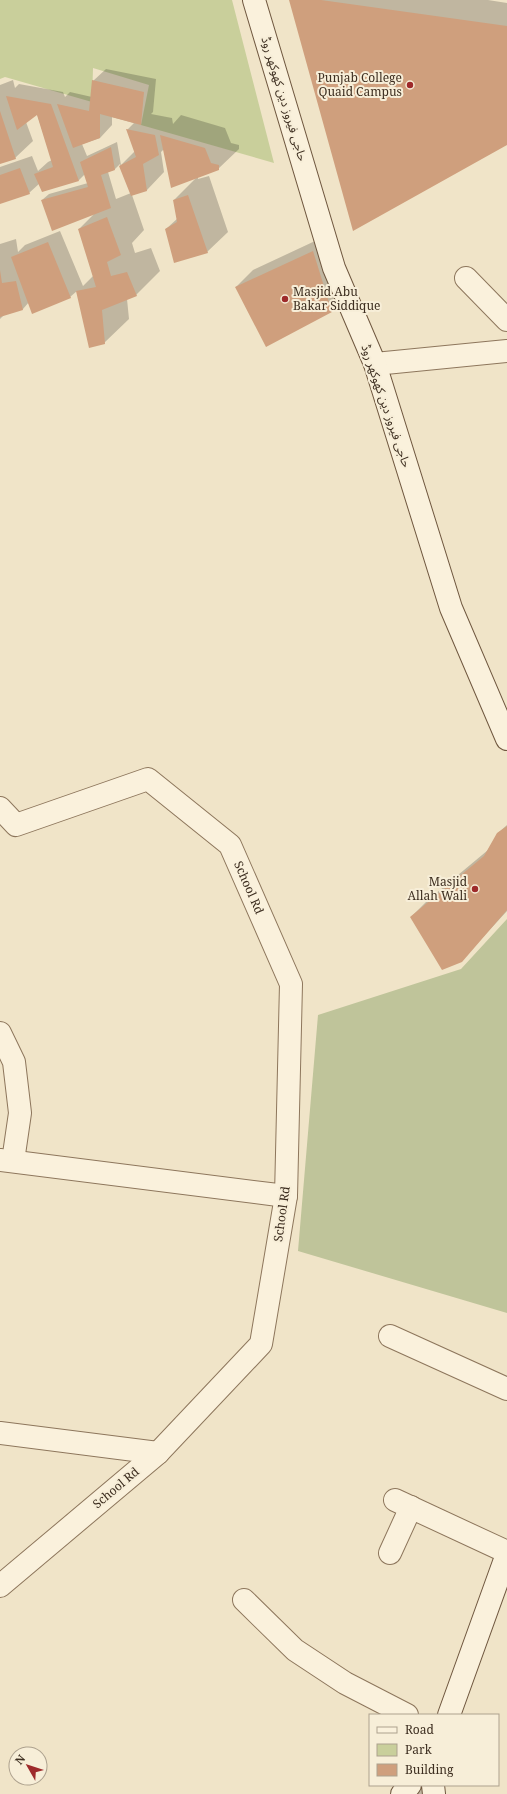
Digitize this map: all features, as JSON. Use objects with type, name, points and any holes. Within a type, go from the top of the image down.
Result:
[{"type":"street","name":"حاجی فیروز دین کھوکھر روڈ","points":[[254,0],[334,268],[375,364],[451,608],[507,739]]},
{"type":"street","points":[[466,278],[507,320]]},
{"type":"street","points":[[375,364],[507,351]]},
{"type":"street","name":"School Rd","points":[[0,808],[16,825],[148,779],[230,845],[290,984],[286,1196],[261,1344],[158,1453],[0,1586]]},
{"type":"street","points":[[0,1033],[14,1062],[20,1113],[6,1161],[286,1196]]},
{"type":"street","points":[[390,1336],[507,1389]]},
{"type":"street","points":[[0,1433],[158,1453]]},
{"type":"street","points":[[390,1553],[403,1504],[507,1553],[450,1714]]},
{"type":"street","points":[[244,1600],[295,1650],[345,1682],[405,1714]]},
{"type":"street","points":[[402,1794],[409,1786]]},
{"type":"green space","points":[[0,0],[232,0],[274,163],[141,125],[149,85],[93,68],[92,102],[5,77],[0,79]]},
{"type":"green space","points":[[507,919],[507,1313],[298,1251],[318,1015],[461,969]]},
{"type":"building","name":"Punjab College Quaid Campus","points":[[289,0],[321,0],[507,26],[507,145],[353,231]]},
{"type":"building","points":[[92,80],[144,92],[141,125],[100,114],[100,138],[73,148],[57,104],[89,111]]},
{"type":"building","points":[[6,96],[51,104],[79,181],[42,192],[34,174],[53,167],[37,115],[17,130]]},
{"type":"building","points":[[0,111],[16,159],[0,164]]},
{"type":"building","points":[[126,129],[155,135],[159,155],[143,164],[147,191],[131,196],[119,166],[136,157]]},
{"type":"building","points":[[160,135],[205,148],[211,163],[219,165],[219,170],[171,188]]},
{"type":"building","points":[[111,147],[115,170],[101,175],[111,208],[52,231],[41,200],[88,187],[80,162]]},
{"type":"building","points":[[20,168],[30,194],[0,204],[0,175]]},
{"type":"building","points":[[188,195],[208,253],[174,263],[165,229],[177,222],[173,200]]},
{"type":"building","points":[[107,217],[121,255],[107,262],[111,276],[127,272],[137,296],[102,310],[105,344],[89,348],[76,291],[96,287],[78,229]]},
{"type":"building","points":[[48,242],[71,298],[32,314],[11,257]]},
{"type":"building","name":"Masjid Abu Bakar Siddique","points":[[313,251],[332,312],[266,347],[235,287]]},
{"type":"building","points":[[0,270],[2,283],[16,281],[23,310],[0,317]]},
{"type":"building","name":"Masjid Allah Wali","points":[[507,826],[507,910],[462,962],[442,970],[410,917],[484,856],[497,833]]},
{"type":"place","name":"Punjab College Quaid Campus","points":[[410,85]]},
{"type":"place","name":"Masjid Abu Bakar Siddique","points":[[285,299]]},
{"type":"place","name":"Masjid Allah Wali","points":[[475,889]]}]
